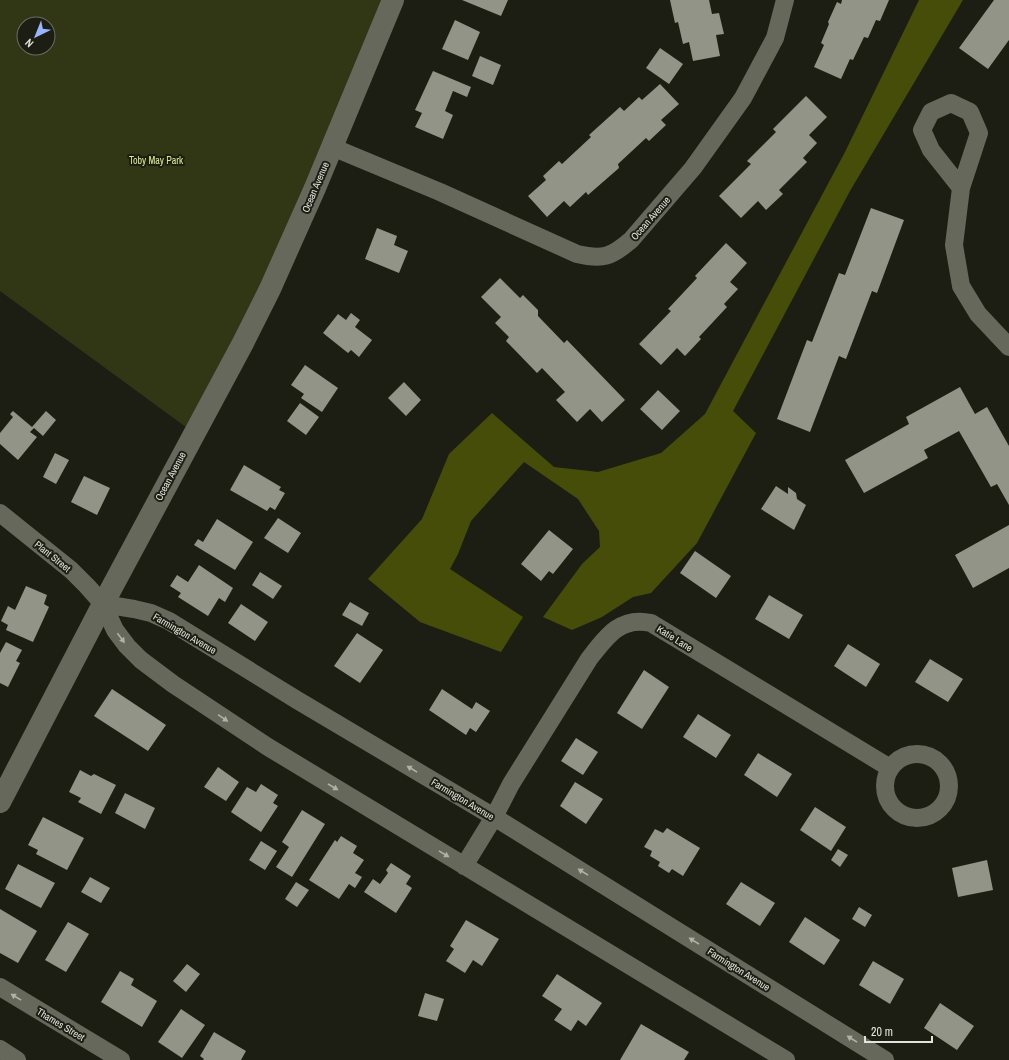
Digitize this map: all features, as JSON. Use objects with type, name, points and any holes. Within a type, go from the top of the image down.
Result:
[{"type":"main road","name":"Ocean Avenue","points":[[0,802],[270,289],[332,147],[393,0]]},
{"type":"street","name":"Ocean Avenue","points":[[332,147],[440,192],[577,254],[595,258],[611,254],[621,249],[631,240],[693,168],[743,98],[775,38],[785,0]]},
{"type":"street","points":[[961,188],[954,245],[961,286],[978,314],[1009,347]]},
{"type":"street","name":"Plant Street","points":[[0,513],[71,570],[103,604]]},
{"type":"street","name":"Farmington Avenue","points":[[103,604],[151,613],[169,622],[494,817],[885,1060]]},
{"type":"street","points":[[103,604],[115,630],[127,646],[141,660],[268,747],[786,1060]]},
{"type":"street","name":"Katie Lane","points":[[464,866],[494,817],[511,784],[589,659],[602,642],[617,629],[631,622],[641,621],[651,623],[890,768]]},
{"type":"street","name":"Thames Street","points":[[0,987],[122,1060]]},
{"type":"street","points":[[0,1050],[17,1060]]},
{"type":"green space","name":"Toby May Park","points":[[0,0],[393,0],[194,433],[0,291]]},
{"type":"green space","points":[[919,0],[963,0],[850,191],[733,411],[756,433],[697,543],[651,593],[633,597],[602,617],[572,630],[543,617],[582,564],[600,547],[599,531],[578,499],[524,462],[471,521],[458,554],[450,569],[523,617],[501,652],[420,622],[368,579],[422,519],[449,454],[492,413],[554,467],[598,472],[661,453],[705,414],[845,152]]},
{"type":"building","points":[[462,0],[508,0],[501,16]]},
{"type":"building","points":[[670,0],[709,0],[712,14],[719,13],[724,34],[716,35],[720,56],[693,61],[689,42],[683,44],[678,22],[675,23]]},
{"type":"building","points":[[842,0],[889,0],[880,21],[876,20],[868,38],[864,37],[853,60],[850,59],[841,79],[814,67],[824,45],[821,43],[829,24],[828,22],[837,2],[841,4]]},
{"type":"building","points":[[994,0],[1009,0],[1009,40],[988,69],[959,48]]},
{"type":"building","points":[[455,20],[480,32],[468,60],[442,49]]},
{"type":"building","points":[[660,48],[683,64],[669,84],[646,68]]},
{"type":"building","points":[[480,56],[501,65],[493,85],[472,76]]},
{"type":"building","points":[[433,71],[471,87],[467,97],[453,91],[445,111],[453,115],[443,139],[415,127],[422,113],[415,110]]},
{"type":"building","points":[[660,84],[679,104],[661,120],[666,125],[649,141],[646,138],[618,164],[619,168],[588,195],[586,192],[570,207],[564,201],[547,217],[528,196],[546,180],[543,176],[559,161],[562,164],[591,137],[589,135],[620,107],[624,111],[639,97],[642,100]]},
{"type":"building","points":[[806,96],[827,117],[809,135],[817,143],[803,158],[807,162],[779,190],[783,194],[766,210],[758,201],[741,218],[719,196],[751,164],[747,161],[776,132],[773,129]]},
{"type":"building","points":[[871,208],[904,220],[877,293],[872,291],[846,359],[839,356],[810,432],[777,419],[807,340],[812,342],[839,273],[845,275]]},
{"type":"building","points":[[377,228],[397,236],[394,245],[408,251],[399,273],[365,259]]},
{"type":"building","points":[[726,243],[747,263],[730,282],[738,289],[724,304],[727,307],[699,337],[701,339],[685,356],[677,348],[661,365],[639,344],[671,311],[668,309],[697,278],[695,276]]},
{"type":"building","points":[[500,278],[520,298],[523,295],[538,310],[538,316],[564,343],[567,340],[625,400],[602,422],[590,409],[577,422],[556,400],[565,392],[542,368],[537,373],[506,341],[509,337],[495,323],[501,317],[481,297]]},
{"type":"building","points":[[351,313],[360,320],[355,327],[372,340],[359,357],[351,350],[348,353],[323,333],[338,314],[346,320]]},
{"type":"building","points":[[305,365],[338,388],[322,412],[301,398],[304,394],[291,385]]},
{"type":"building","points":[[404,382],[421,400],[406,416],[388,398]]},
{"type":"building","points":[[960,387],[975,414],[987,407],[1009,446],[1009,505],[997,484],[991,487],[959,431],[924,450],[928,458],[864,493],[845,460],[909,424],[906,417]]},
{"type":"building","points":[[658,390],[680,411],[662,430],[640,409]]},
{"type":"building","points":[[300,403],[319,417],[306,435],[287,421]]},
{"type":"building","points":[[13,411],[32,427],[46,411],[56,420],[43,436],[34,428],[30,432],[37,437],[18,460],[0,444],[0,433],[13,417],[10,414]]},
{"type":"building","points":[[55,453],[69,460],[56,484],[43,477]]},
{"type":"building","points":[[244,465],[281,487],[279,490],[285,493],[275,510],[270,507],[267,511],[230,490]]},
{"type":"building","points":[[84,476],[110,488],[97,515],[71,502]]},
{"type":"building","points":[[776,486],[788,494],[788,487],[796,493],[797,499],[806,505],[794,530],[761,509]]},
{"type":"building","points":[[278,518],[301,533],[288,553],[264,538]]},
{"type":"building","points":[[217,519],[253,542],[235,570],[194,545],[198,539],[203,542]]},
{"type":"building","points":[[1009,525],[1009,568],[973,588],[955,555]]},
{"type":"building","points":[[549,530],[573,549],[553,574],[549,571],[541,581],[521,564]]},
{"type":"building","points":[[695,551],[731,576],[716,598],[680,573]]},
{"type":"building","points":[[199,565],[233,588],[225,602],[219,598],[208,616],[178,597],[181,593],[170,586],[177,575],[188,582]]},
{"type":"building","points":[[260,572],[282,586],[273,599],[252,585]]},
{"type":"building","points":[[26,586],[47,595],[44,604],[49,607],[33,642],[6,630],[8,625],[1,621],[8,606],[15,610]]},
{"type":"building","points":[[769,595],[803,615],[789,639],[755,619]]},
{"type":"building","points":[[350,602],[369,613],[362,626],[342,615]]},
{"type":"building","points":[[241,604],[268,622],[255,641],[228,623]]},
{"type":"building","points":[[357,633],[383,650],[360,683],[334,666]]},
{"type":"building","points":[[6,642],[22,650],[16,661],[20,663],[8,687],[0,683],[0,653]]},
{"type":"building","points":[[848,644],[880,664],[866,687],[834,666]]},
{"type":"building","points":[[930,659],[963,679],[948,702],[915,682]]},
{"type":"building","points":[[644,670],[669,687],[642,729],[617,713]]},
{"type":"building","points":[[112,689],[166,725],[148,751],[94,716]]},
{"type":"building","points":[[442,689],[472,709],[476,702],[490,711],[476,732],[470,728],[466,735],[429,710]]},
{"type":"building","points":[[698,714],[731,735],[716,758],[683,737]]},
{"type":"building","points":[[576,738],[598,752],[583,775],[561,761]]},
{"type":"building","points":[[758,753],[792,774],[777,797],[744,775]]},
{"type":"building","points":[[218,767],[239,782],[226,801],[204,787]]},
{"type":"building","points":[[80,770],[91,776],[94,774],[116,785],[101,814],[78,802],[81,798],[69,792]]},
{"type":"building","points":[[575,782],[603,799],[586,824],[560,806]]},
{"type":"building","points":[[261,784],[278,795],[273,803],[278,806],[261,832],[231,812],[247,787],[256,792]]},
{"type":"building","points":[[125,793],[155,808],[145,829],[115,813]]},
{"type":"building","points":[[815,807],[846,827],[831,851],[800,830]]},
{"type":"building","points":[[302,810],[325,824],[292,877],[276,867],[289,847],[282,842]]},
{"type":"building","points":[[43,817],[84,838],[67,870],[36,854],[38,850],[28,845]]},
{"type":"building","points":[[667,828],[700,848],[683,876],[672,869],[669,873],[658,866],[660,862],[650,856],[652,851],[644,847],[655,829],[663,833]]},
{"type":"building","points":[[341,836],[357,846],[353,853],[364,860],[355,873],[362,877],[355,888],[349,884],[339,899],[309,880],[335,840],[337,842]]},
{"type":"building","points":[[261,841],[277,851],[265,870],[249,860]]},
{"type":"building","points":[[838,849],[848,855],[840,867],[831,860]]},
{"type":"building","points":[[987,860],[993,890],[958,897],[952,868]]},
{"type":"building","points":[[391,863],[411,876],[406,884],[412,888],[396,913],[364,892],[373,879],[380,884],[388,873],[386,870]]},
{"type":"building","points":[[18,864],[55,883],[41,908],[5,889]]},
{"type":"building","points":[[90,877],[110,888],[101,903],[81,892]]},
{"type":"building","points":[[296,882],[309,890],[297,907],[285,899]]},
{"type":"building","points":[[741,882],[775,903],[760,926],[726,904]]},
{"type":"building","points":[[859,907],[872,915],[865,927],[852,919]]},
{"type":"building","points":[[0,909],[37,931],[18,963],[0,953]]},
{"type":"building","points":[[805,917],[840,940],[824,965],[789,942]]},
{"type":"building","points":[[466,920],[499,939],[482,966],[473,960],[465,973],[446,961],[454,949],[450,946]]},
{"type":"building","points":[[68,922],[89,934],[66,972],[45,960]]},
{"type":"building","points":[[873,961],[904,979],[890,1004],[859,985]]},
{"type":"building","points":[[187,964],[200,974],[186,992],[173,981]]},
{"type":"building","points":[[120,971],[134,979],[131,985],[157,1001],[142,1027],[101,1002]]},
{"type":"building","points":[[557,974],[602,1003],[586,1026],[578,1020],[571,1031],[554,1020],[562,1009],[542,996]]},
{"type":"building","points":[[425,993],[444,999],[437,1021],[418,1016]]},
{"type":"building","points":[[940,1003],[974,1026],[957,1050],[924,1028]]},
{"type":"building","points":[[181,1009],[205,1025],[182,1058],[158,1042]]},
{"type":"building","points":[[641,1024],[689,1052],[684,1060],[620,1060]]},
{"type":"building","points":[[214,1032],[246,1051],[241,1060],[203,1060],[204,1059],[200,1056]]}]
